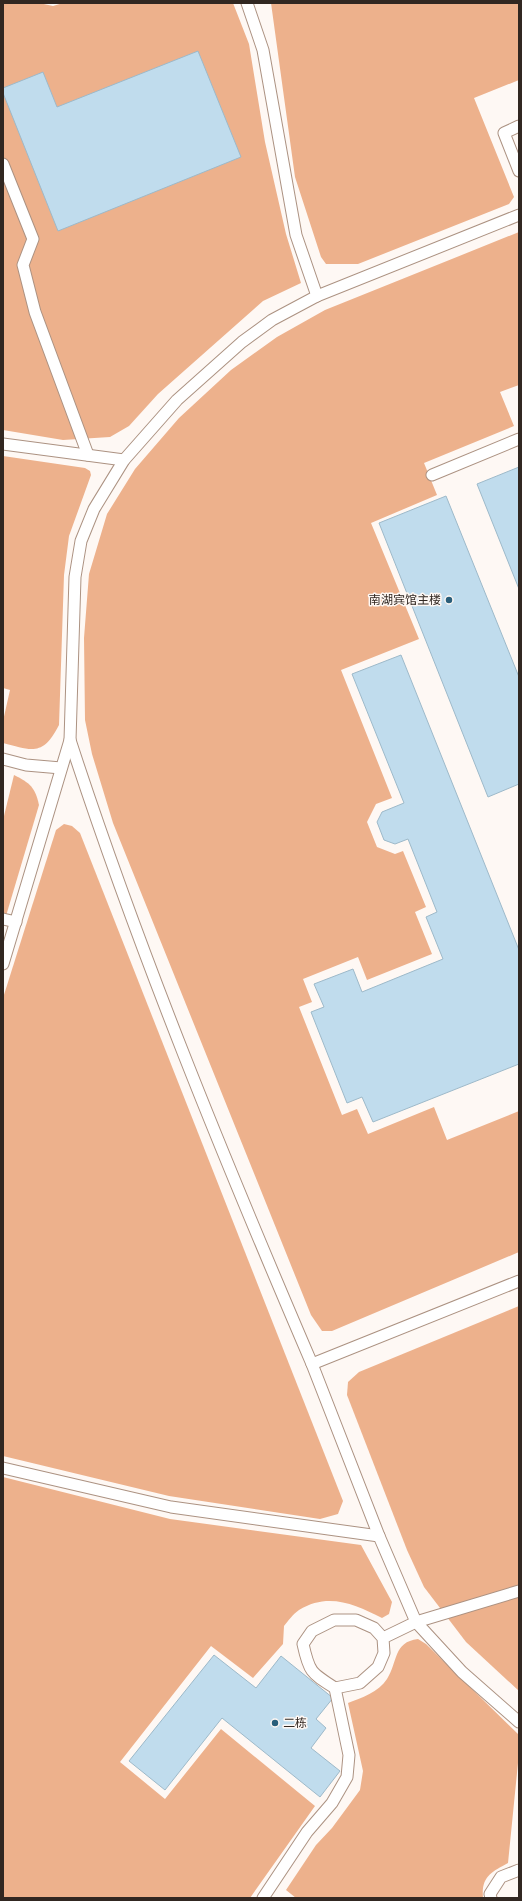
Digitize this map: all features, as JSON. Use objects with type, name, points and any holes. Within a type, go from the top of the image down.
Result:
[{"type":"lane","points":[[247,3],[263,50],[277,137],[296,235],[317,296]]},
{"type":"lane","points":[[519,126],[504,133],[519,172]]},
{"type":"lane","points":[[3,164],[33,239],[23,265],[35,312],[88,455]]},
{"type":"lane","points":[[3,964],[70,740],[75,577],[81,541],[94,509],[124,460],[177,400],[242,342],[272,320],[317,296],[519,215]]},
{"type":"lane","points":[[432,475],[519,439]]},
{"type":"lane","points":[[3,444],[124,460]]},
{"type":"lane","points":[[70,740],[94,815],[165,1004],[244,1207],[312,1364],[379,1536],[416,1622],[462,1672],[519,1722]]},
{"type":"lane","points":[[3,759],[26,765],[61,768]]},
{"type":"lane","points":[[3,919],[16,922]]},
{"type":"lane","points":[[312,1364],[519,1281]]},
{"type":"lane","points":[[3,1468],[171,1507],[379,1536]]},
{"type":"lane","points":[[383,1638],[416,1622],[519,1591]]},
{"type":"lane","points":[[334,1620],[356,1620],[374,1628],[383,1638],[384,1653],[378,1667],[360,1683],[335,1688],[313,1674],[306,1661],[303,1644],[312,1631],[334,1620]]},
{"type":"lane","points":[[263,1898],[307,1832],[332,1803],[348,1777],[349,1755],[335,1688]]},
{"type":"lane","points":[[490,1898],[490,1894],[500,1877],[519,1870]]},
{"type":"shaded area","points":[[3,3],[39,3],[53,6],[63,3],[233,3],[249,44],[265,142],[286,234],[301,283],[263,301],[158,394],[129,426],[110,437],[63,440],[3,430]]},
{"type":"shaded area","points":[[271,3],[519,3],[519,80],[474,98],[514,197],[509,204],[358,264],[326,264],[321,257],[295,177]]},
{"type":"shaded area","points":[[519,232],[519,385],[500,392],[514,426],[424,463],[437,495],[371,523],[419,639],[341,670],[392,798],[376,804],[367,822],[377,847],[395,854],[403,851],[426,907],[415,912],[432,954],[367,980],[358,957],[303,979],[312,1002],[299,1007],[342,1115],[357,1109],[368,1134],[434,1107],[447,1140],[519,1111],[519,1252],[332,1331],[322,1331],[311,1315],[113,823],[92,754],[85,720],[84,638],[89,574],[107,514],[135,469],[179,418],[231,370],[277,337],[325,310]]},
{"type":"shaded area","points":[[3,456],[85,468],[90,471],[91,475],[69,536],[64,575],[59,725],[48,742],[36,749],[22,748],[3,743],[3,721],[10,690],[3,688]]},
{"type":"shaded area","points":[[14,775],[31,786],[36,794],[39,805],[3,926],[3,820]]},
{"type":"shaded area","points":[[64,824],[72,826],[80,833],[343,1501],[338,1514],[320,1519],[169,1496],[3,1456],[3,998],[56,830]]},
{"type":"shaded area","points":[[519,1306],[519,1691],[466,1642],[424,1587],[407,1550],[347,1395],[348,1382],[359,1372]]},
{"type":"shaded area","points":[[3,1477],[170,1519],[361,1545],[392,1602],[389,1614],[382,1618],[362,1608],[341,1602],[331,1601],[320,1602],[299,1610],[284,1626],[283,1644],[253,1678],[211,1646],[120,1762],[165,1799],[221,1729],[315,1806],[250,1898],[3,1898]]},
{"type":"shaded area","points":[[418,1639],[426,1644],[519,1735],[519,1753],[508,1863],[493,1872],[486,1880],[483,1898],[296,1898],[286,1890],[316,1845],[332,1828],[360,1790],[363,1771],[348,1703],[369,1694],[384,1684],[400,1648],[410,1641]]},
{"type":"building","points":[[198,51],[241,157],[58,231],[3,93],[3,88],[43,72],[57,107]]},
{"type":"building","points":[[519,467],[519,589],[477,484]]},
{"type":"building","name":"南湖宾馆主楼","points":[[446,496],[519,677],[519,784],[488,797],[379,523]]},
{"type":"building","points":[[401,655],[519,950],[519,1064],[373,1122],[362,1097],[347,1103],[311,1012],[324,1007],[314,984],[353,969],[362,992],[443,959],[426,917],[437,912],[408,839],[395,844],[384,840],[377,822],[382,812],[404,803],[352,674]]},
{"type":"building","name":"二栋","points":[[214,1655],[256,1688],[281,1656],[333,1698],[316,1719],[326,1728],[311,1748],[340,1771],[320,1797],[222,1718],[165,1790],[129,1761]]},
{"type":"place","name":"南湖宾馆主楼","points":[[449,600]]},
{"type":"place","name":"二栋","points":[[275,1723]]}]
